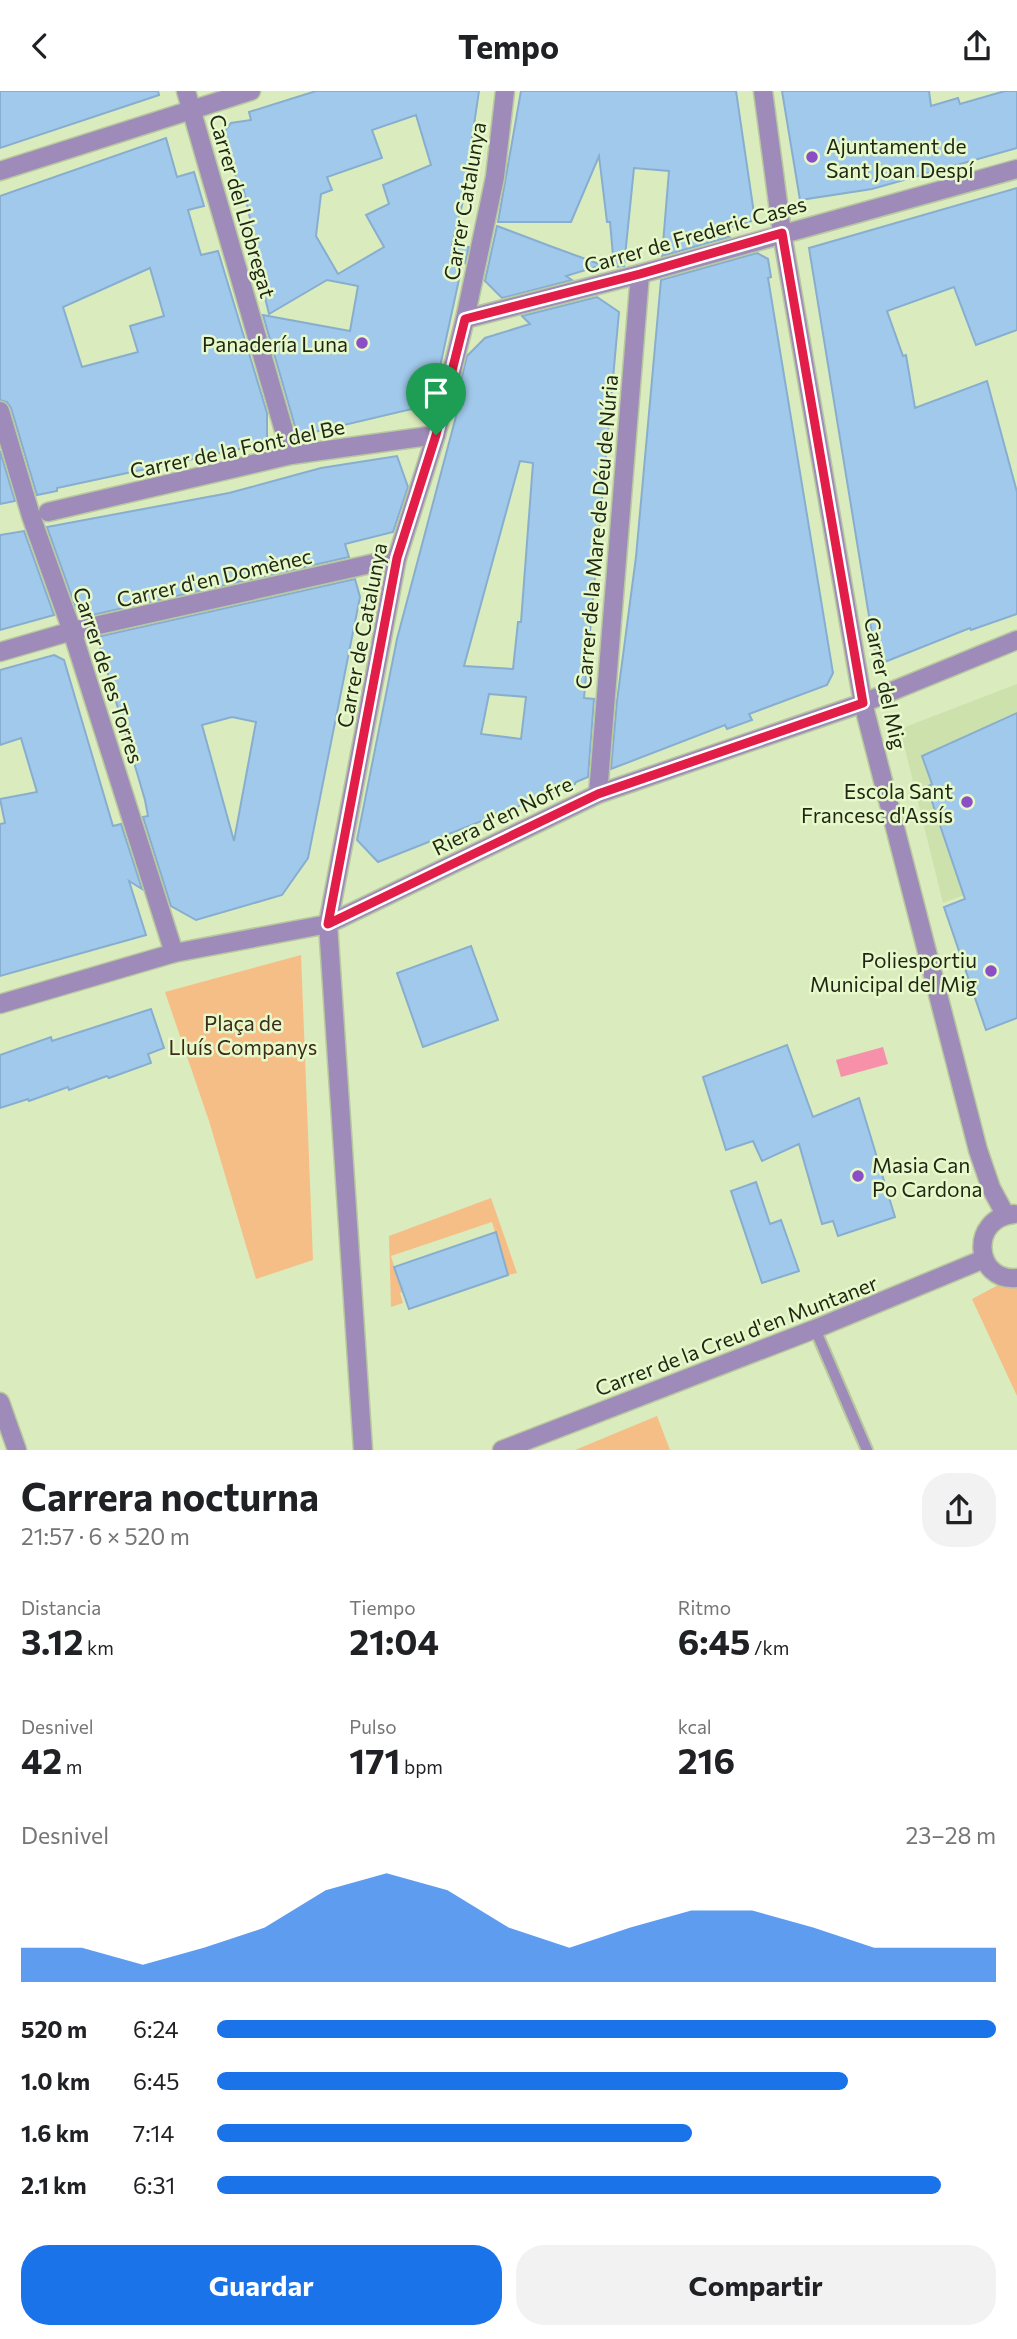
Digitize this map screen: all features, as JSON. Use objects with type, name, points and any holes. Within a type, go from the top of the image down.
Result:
[{"type":"street","name":"Carrer del Llobregat","points":[[186,91],[291,456]]},
{"type":"street","points":[[0,171],[251,91]]},
{"type":"street","name":"Carrer Catalunya","points":[[465,319],[495,177],[505,91]]},
{"type":"street","name":"Carrer del Mig","points":[[763,91],[782,233],[863,703],[978,1150],[991,1188],[1011,1214]]},
{"type":"street","name":"Carrer de Frederic Cases","points":[[465,319],[640,274],[1017,169]]},
{"type":"street","name":"Carrer de la Mare de Déu de Núria","points":[[598,794],[640,274]]},
{"type":"street","name":"Carrer de Catalunya","points":[[328,924],[397,558],[436,435],[465,319]]},
{"type":"street","name":"Carrer de les Torres","points":[[0,411],[31,516],[72,631],[174,953]]},
{"type":"street","name":"Carrer de la Font del Be","points":[[48,512],[291,456],[436,435]]},
{"type":"street","name":"Carrer d'en Domènec","points":[[0,652],[72,631],[397,558]]},
{"type":"street","name":"Riera d'en Nofre","points":[[0,1004],[174,953],[328,924],[598,794],[863,703],[1017,640]]},
{"type":"street","points":[[328,924],[363,1450]]},
{"type":"street","points":[[1011,1214],[992,1222],[984,1235],[984,1259],[998,1275],[1017,1278]]},
{"type":"street","name":"Carrer de la Creu d'en Muntaner","points":[[502,1450],[815,1329],[984,1259]]},
{"type":"street","points":[[0,1402],[17,1450]]},
{"type":"lane","points":[[815,1329],[867,1450]]},
{"type":"shaded area","name":"Escola Sant Francesc d'Assís","points":[[1017,684],[1017,875],[943,903],[900,729]]},
{"type":"shaded area","points":[[883,1047],[888,1064],[841,1077],[836,1060]]},
{"type":"green space","name":"Plaça de Lluís Companys","points":[[301,955],[313,1260],[256,1279],[209,1121],[165,992]]},
{"type":"green space","points":[[491,1198],[517,1273],[508,1275],[492,1222],[391,1256],[403,1303],[391,1307],[389,1236]]},
{"type":"green space","points":[[1017,1275],[1017,1396],[972,1299]]},
{"type":"green space","points":[[657,1416],[670,1450],[575,1450]]},
{"type":"building","points":[[0,91],[158,91],[159,95],[0,148]]},
{"type":"building","points":[[316,91],[479,91],[462,205],[452,245],[469,247],[465,263],[463,261],[436,385],[419,382],[412,409],[302,435],[296,430],[263,315],[350,331],[358,286],[327,280],[269,314],[248,228],[252,227],[243,187],[237,182],[224,132],[231,123],[251,120],[249,112]],"holes":[[[416,115],[431,165],[383,185],[389,204],[366,215],[384,247],[338,274],[316,236],[321,194],[332,190],[327,177],[382,158],[372,130]]]},
{"type":"building","points":[[521,91],[736,91],[755,220],[718,231],[729,237],[662,256],[669,171],[634,168],[624,266],[614,267],[599,156],[571,222],[498,222]]},
{"type":"building","points":[[782,91],[929,91],[931,106],[958,98],[960,104],[1005,91],[1017,91],[1017,148],[872,189],[800,200]]},
{"type":"building","points":[[166,138],[177,177],[194,172],[204,206],[188,210],[201,255],[218,251],[267,413],[267,443],[57,488],[57,491],[37,495],[11,408],[7,402],[0,400],[0,196]],"holes":[[[150,268],[164,316],[130,326],[138,352],[82,367],[63,307]]]},
{"type":"building","points":[[1017,188],[1017,330],[976,345],[954,287],[887,311],[903,356],[906,355],[915,408],[987,381],[1017,492],[1017,614],[971,630],[970,628],[877,665],[809,248]]},
{"type":"building","points":[[497,226],[602,265],[566,276],[572,280],[502,298],[485,281]]},
{"type":"building","points":[[757,253],[768,259],[771,277],[768,278],[833,673],[827,685],[749,714],[752,720],[727,729],[725,725],[611,769],[636,557],[661,280]]},
{"type":"building","points":[[597,297],[619,312],[584,698],[594,699],[588,777],[378,862],[357,840],[397,639],[463,390],[459,389],[467,356],[485,338],[530,324],[522,316]],"holes":[[[520,461],[533,463],[521,622],[518,622],[513,669],[464,666]],[[489,694],[526,697],[521,739],[481,734]]]},
{"type":"building","points":[[0,451],[15,501],[0,504]]},
{"type":"building","points":[[397,456],[408,487],[393,532],[345,544],[349,557],[88,616],[86,612],[80,614],[76,608],[47,527],[229,493],[321,468]]},
{"type":"building","points":[[24,531],[54,615],[0,630],[0,535]]},
{"type":"building","points":[[355,579],[360,597],[308,858],[282,895],[196,920],[171,906],[143,817],[148,816],[145,800],[97,637]],"holes":[[[232,717],[256,722],[234,841],[202,725]]]},
{"type":"building","points":[[54,655],[64,660],[113,826],[121,824],[142,889],[129,881],[146,935],[0,976],[0,824],[5,823],[0,799],[37,792],[21,738],[0,745],[0,670]]},
{"type":"building","name":"Escola Sant Francesc d'Assís","points":[[1017,713],[1017,1018],[986,1030],[944,907],[965,899],[927,787],[932,784],[922,756]]},
{"type":"building","points":[[471,946],[498,1020],[423,1047],[397,973]]},
{"type":"building","points":[[151,1009],[164,1048],[148,1054],[151,1063],[69,1090],[68,1087],[0,1108],[0,1055],[51,1037],[52,1041]]},
{"type":"building","points":[[787,1045],[813,1117],[859,1098],[895,1217],[838,1236],[833,1221],[822,1224],[799,1144],[762,1161],[753,1141],[726,1150],[703,1077]]},
{"type":"building","points":[[756,1182],[770,1224],[781,1220],[799,1271],[762,1283],[731,1191]]},
{"type":"building","points":[[496,1232],[508,1275],[409,1309],[394,1267]]},
{"type":"place","name":"Ajuntament de Sant Joan Despí","points":[[812,157]]},
{"type":"place","name":"Panadería Luna","points":[[362,343]]},
{"type":"place","name":"Escola Sant Francesc d'Assís","points":[[967,802]]},
{"type":"place","name":"Poliesportiu Municipal del Mig","points":[[991,971]]},
{"type":"place","name":"Masia Can Po Cardona","points":[[858,1176]]},
{"type":"route","points":[[782,233],[863,703],[598,794],[328,924],[397,558],[436,435],[465,319],[640,274],[782,233]]}]
